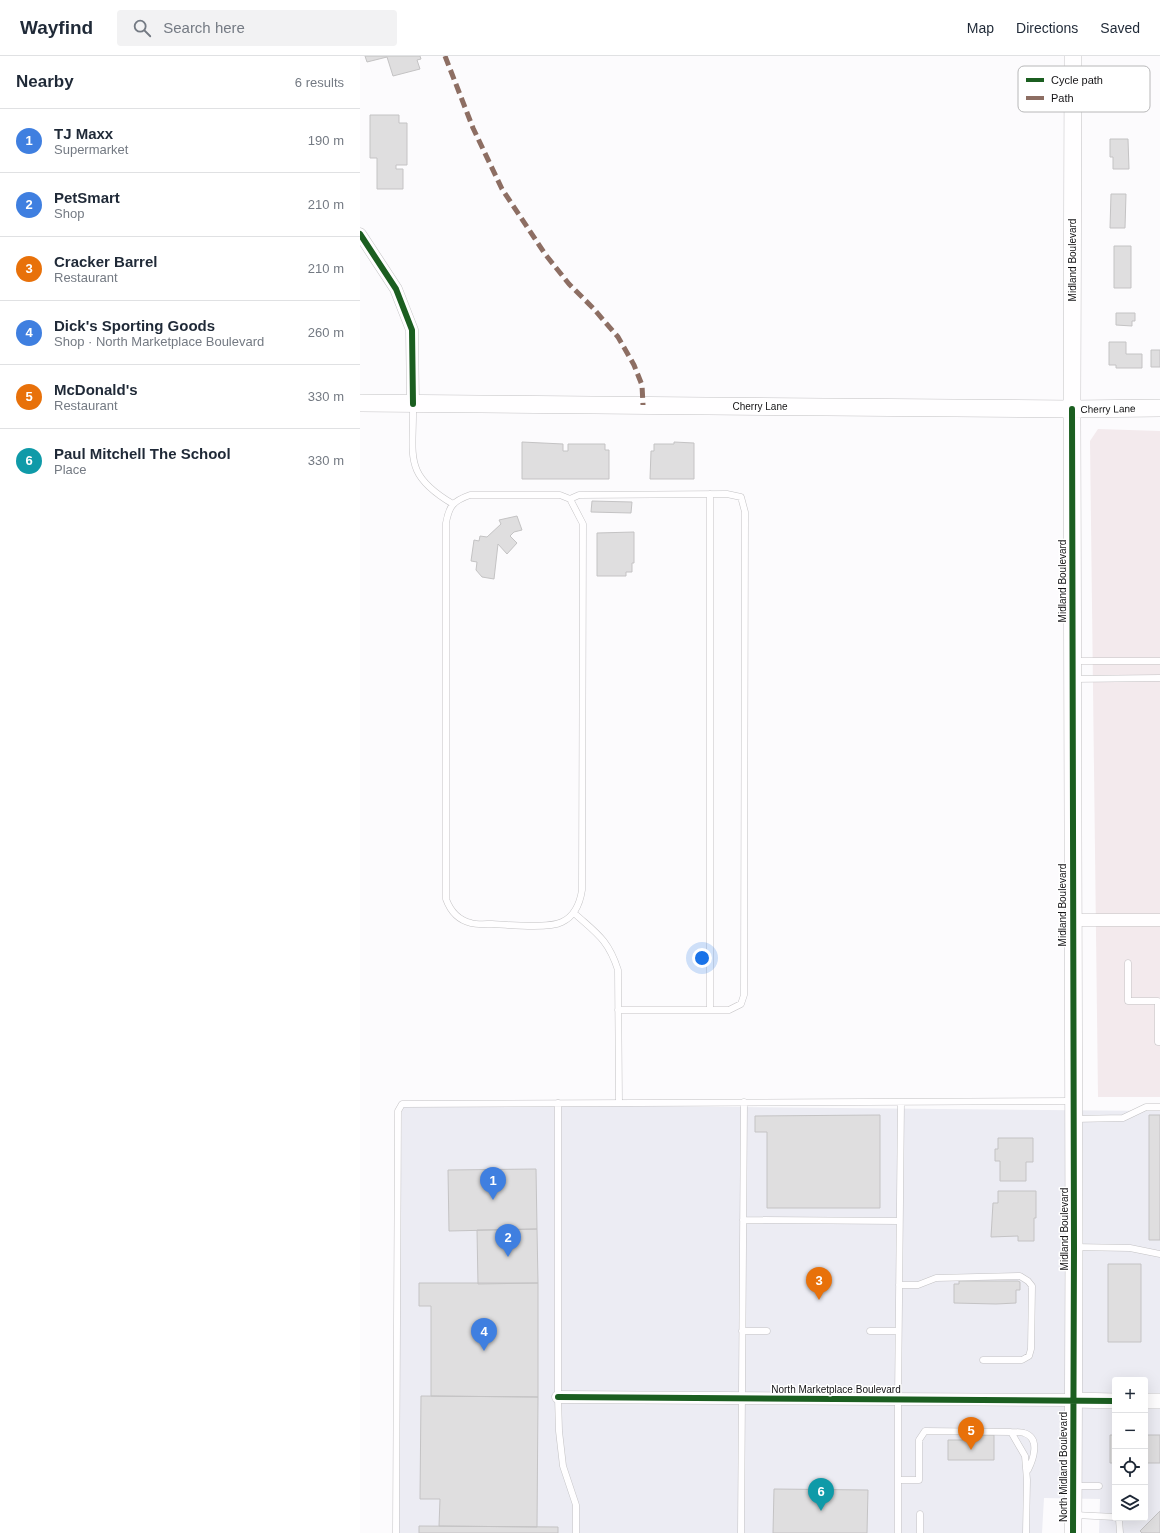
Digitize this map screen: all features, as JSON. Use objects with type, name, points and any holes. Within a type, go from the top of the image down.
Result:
[{"type":"main road","name":"Midland Boulevard","points":[[1073,56],[1073,66]]},
{"type":"main road","name":"Midland Boulevard","points":[[1073,112],[1072,920],[1074,1400]]},
{"type":"main road","name":"Cherry Lane","points":[[360,403],[1072,409],[1160,408]]},
{"type":"main road","name":"North Midland Boulevard","points":[[1073,1533],[1074,1400]]},
{"type":"street","points":[[360,234],[396,289],[412,330],[413,404]]},
{"type":"street","points":[[1072,920],[1160,920]]},
{"type":"street","name":"North Marketplace Boulevard","points":[[558,1397],[1112,1401]]},
{"type":"street","points":[[1148,1401],[1160,1401]]},
{"type":"lane","points":[[413,404],[413,448],[416,469],[424,482],[430,488],[453,504]]},
{"type":"lane","points":[[710,494],[710,1010]]},
{"type":"lane","points":[[570,499],[579,495],[727,494],[741,497],[745,512],[744,995],[741,1004],[729,1010],[618,1010]]},
{"type":"lane","points":[[470,495],[560,495],[570,499],[582,524],[582,890],[580,900],[574,913],[562,922],[555,924],[537,926],[471,924],[459,918],[450,909],[446,899],[446,523],[448,513],[453,504],[461,498],[470,495]]},
{"type":"lane","points":[[1072,661],[1160,660]]},
{"type":"lane","points":[[1072,680],[1160,678]]},
{"type":"lane","points":[[574,913],[602,937],[612,954],[618,970],[619,1103]]},
{"type":"lane","points":[[1128,963],[1128,1001],[1158,1001],[1158,1042],[1160,1042]]},
{"type":"lane","points":[[396,1533],[398,1111],[402,1104],[1073,1101]]},
{"type":"lane","points":[[742,1533],[741,1399],[744,1102]]},
{"type":"lane","points":[[898,1533],[898,1331],[901,1102]]},
{"type":"lane","points":[[558,1103],[559,1431],[563,1466],[576,1505],[576,1533]]},
{"type":"lane","points":[[1073,1119],[1123,1118],[1146,1107],[1160,1107]]},
{"type":"lane","points":[[743,1220],[900,1220]]},
{"type":"lane","points":[[1074,1247],[1130,1248],[1160,1254]]},
{"type":"lane","points":[[899,1285],[918,1285],[936,1278],[955,1276],[1020,1276],[1030,1283],[1032,1286],[1031,1349],[1029,1356],[1022,1360],[983,1360]]},
{"type":"lane","points":[[742,1331],[767,1331]]},
{"type":"lane","points":[[870,1331],[898,1331]]},
{"type":"lane","points":[[898,1480],[919,1480],[919,1440],[925,1431],[1024,1433],[1030,1436],[1035,1447],[1033,1460],[1027,1472]]},
{"type":"lane","points":[[1011,1432],[1025,1456],[1027,1472],[1026,1533]]},
{"type":"lane","points":[[1074,1486],[1099,1486]]},
{"type":"lane","points":[[920,1514],[920,1533]]},
{"type":"lane","points":[[1073,1515],[1112,1518]]},
{"type":"lane","points":[[1120,1521],[1120,1533]]},
{"type":"shaded area","points":[[1098,429],[1160,431],[1160,1097],[1098,1097],[1090,441]]},
{"type":"shaded area","points":[[402,1104],[1160,1111],[1160,1533],[1099,1533],[1100,1499],[1044,1498],[1042,1533],[396,1533]]},
{"type":"building","points":[[365,56],[420,56],[421,59],[417,60],[420,69],[393,76],[387,57],[367,62]]},
{"type":"building","points":[[370,115],[399,115],[399,123],[407,123],[407,165],[396,165],[396,169],[403,169],[403,189],[377,189],[377,158],[370,158]]},
{"type":"building","points":[[1110,139],[1128,139],[1129,169],[1113,169],[1113,157],[1110,157]]},
{"type":"building","points":[[1111,194],[1126,194],[1125,228],[1110,228]]},
{"type":"building","points":[[1114,246],[1131,246],[1131,288],[1114,288]]},
{"type":"building","points":[[1116,313],[1135,313],[1135,321],[1132,321],[1132,326],[1116,325]]},
{"type":"building","points":[[1109,342],[1126,342],[1126,354],[1142,354],[1142,368],[1116,368],[1116,365],[1109,365]]},
{"type":"building","points":[[1151,350],[1160,350],[1160,367],[1151,367]]},
{"type":"building","points":[[522,442],[563,444],[563,451],[568,451],[568,444],[605,444],[605,450],[609,450],[609,479],[522,479]]},
{"type":"building","points":[[674,442],[694,443],[694,479],[650,479],[651,451],[654,451],[654,444],[674,444]]},
{"type":"building","points":[[592,501],[632,502],[631,513],[591,512]]},
{"type":"building","points":[[517,516],[522,530],[514,532],[510,536],[517,543],[507,554],[498,544],[494,579],[482,577],[476,570],[477,562],[471,561],[474,540],[479,541],[480,536],[487,537],[501,524],[499,520]]},
{"type":"building","points":[[634,532],[634,563],[632,563],[632,572],[626,572],[626,576],[597,576],[597,533]]},
{"type":"building","points":[[880,1115],[880,1208],[767,1208],[767,1132],[755,1132],[755,1116]]},
{"type":"building","points":[[1149,1115],[1160,1115],[1160,1240],[1149,1240]]},
{"type":"building","points":[[998,1138],[1033,1138],[1033,1162],[1026,1162],[1026,1181],[1000,1181],[1000,1161],[995,1161],[995,1149],[998,1149]]},
{"type":"building","points":[[536,1169],[537,1229],[449,1231],[448,1170]]},
{"type":"building","points":[[998,1191],[1036,1191],[1034,1241],[1018,1241],[1018,1236],[991,1237],[993,1203],[998,1203]]},
{"type":"building","points":[[537,1229],[538,1283],[478,1284],[477,1230]]},
{"type":"building","points":[[1108,1264],[1141,1264],[1141,1342],[1108,1342]]},
{"type":"building","points":[[959,1281],[1018,1281],[1020,1282],[1020,1290],[1016,1290],[1016,1303],[954,1303],[954,1284],[959,1284]]},
{"type":"building","points":[[419,1283],[538,1283],[538,1397],[431,1396],[431,1306],[419,1306]]},
{"type":"building","points":[[421,1396],[538,1397],[537,1527],[439,1526],[440,1499],[420,1499]]},
{"type":"building","points":[[963,1435],[994,1435],[994,1460],[948,1460],[948,1440],[963,1440]]},
{"type":"building","points":[[1110,1435],[1112,1435],[1112,1463],[1110,1463]]},
{"type":"building","points":[[1148,1435],[1160,1435],[1160,1463],[1148,1463]]},
{"type":"building","points":[[774,1489],[868,1490],[867,1533],[773,1533]]},
{"type":"building","points":[[1160,1511],[1160,1533],[1142,1533],[1140,1531]]},
{"type":"building","points":[[419,1526],[558,1527],[558,1533],[419,1533]]},
{"type":"marked path","points":[[445,56],[473,128],[502,189],[545,254],[569,284],[593,308],[618,337],[634,365],[642,385],[643,405]]},
{"type":"cycle path","points":[[360,234],[396,289],[412,330],[413,404]]},
{"type":"cycle path","points":[[1072,409],[1074,1247],[1073,1533]]},
{"type":"cycle path","points":[[558,1397],[1112,1401]]},
{"type":"place","name":"TJ Maxx","points":[[493,1200]]},
{"type":"place","name":"PetSmart","points":[[508,1257]]},
{"type":"place","name":"Cracker Barrel","points":[[819,1300]]},
{"type":"place","name":"Dick's Sporting Goods","points":[[484,1351]]},
{"type":"place","name":"McDonald's","points":[[971,1450]]},
{"type":"place","name":"Paul Mitchell The School","points":[[821,1511]]}]
